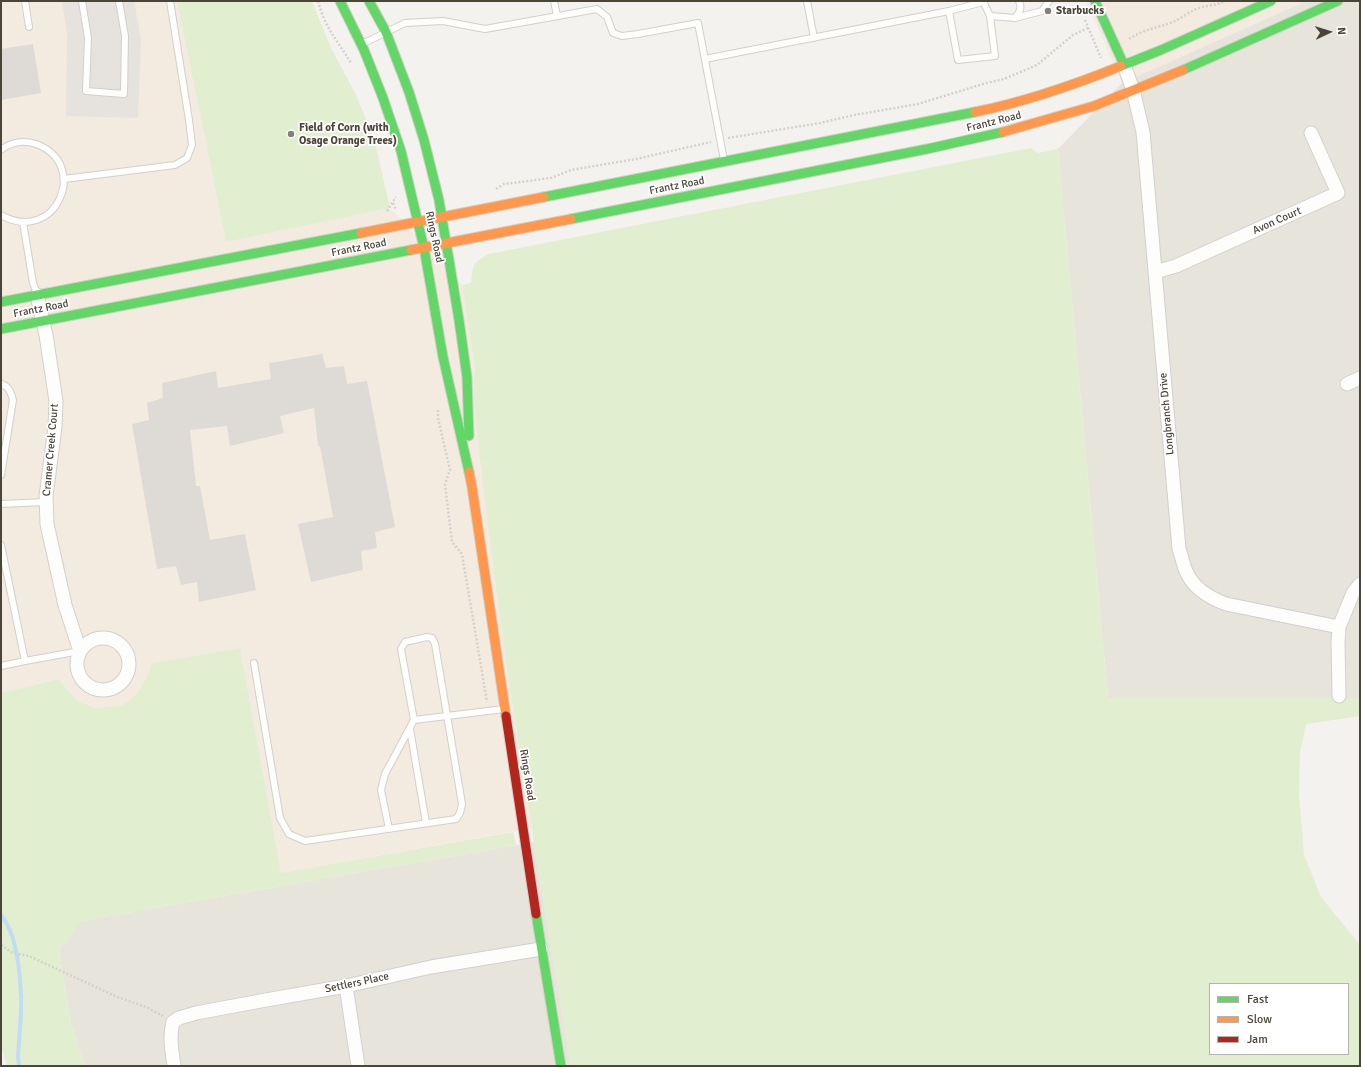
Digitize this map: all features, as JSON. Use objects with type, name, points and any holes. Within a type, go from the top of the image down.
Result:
[{"type":"main road","name":"Rings Road","points":[[340,1],[361,45],[383,98],[399,143],[415,205],[424,248],[443,357],[472,487],[541,948],[561,1066]]},
{"type":"main road","name":"Rings Road","points":[[369,1],[386,32],[409,92],[424,140],[439,200],[459,320],[466,377],[472,487]]},
{"type":"main road","points":[[1095,1],[1124,65],[1112,80]]},
{"type":"main road","name":"Frantz Road","points":[[1,302],[724,162],[994,108],[1086,81],[1271,1]]},
{"type":"main road","name":"Frantz Road","points":[[1,329],[920,151],[1011,130],[1094,106],[1338,1]]},
{"type":"main road","points":[[1191,46],[1226,21]]},
{"type":"main road","points":[[1133,90],[1155,72]]},
{"type":"main road","points":[[1011,130],[1055,107]]},
{"type":"street","name":"Longbranch Drive","points":[[1124,65],[1133,90],[1143,132],[1179,549],[1186,573],[1193,583],[1203,592],[1226,604],[1339,627]]},
{"type":"street","name":"Avon Court","points":[[1155,272],[1176,266],[1338,194],[1311,133]]},
{"type":"street","name":"Cramer Creek Court","points":[[37,295],[43,321],[56,401],[55,427],[46,502],[48,524],[65,605],[80,651],[77,661],[77,670],[81,679],[87,685],[95,689],[109,690],[121,684],[126,677],[130,661],[124,649],[115,640],[108,638],[91,640],[80,651]]},
{"type":"street","points":[[1347,384],[1360,378]]},
{"type":"street","points":[[1339,696],[1339,627],[1353,593],[1360,584]]},
{"type":"street","name":"Settlers Place","points":[[173,1022],[179,1018],[196,1013],[346,986],[431,967],[541,948]]},
{"type":"street","points":[[346,986],[358,1066]]},
{"type":"street","points":[[173,1022],[171,1042],[174,1066]]},
{"type":"lane","points":[[25,1],[29,27]]},
{"type":"lane","points":[[82,1],[88,38],[86,91],[124,94],[125,36],[119,1]]},
{"type":"lane","points":[[64,179],[175,165],[187,158],[192,145],[170,1]]},
{"type":"lane","points":[[554,1],[557,16]]},
{"type":"lane","points":[[807,1],[814,38]]},
{"type":"lane","points":[[1015,18],[1021,7],[1019,1]]},
{"type":"lane","points":[[990,16],[1015,18],[1042,11],[1049,1]]},
{"type":"lane","points":[[705,59],[949,11],[983,2],[990,16],[995,56],[958,60],[949,11]]},
{"type":"lane","points":[[361,45],[405,23],[443,21],[485,29],[597,9],[607,17],[613,33],[622,36],[698,23],[724,162]]},
{"type":"lane","points":[[1,150],[5,146],[18,142],[31,142],[43,147],[54,155],[61,166],[64,179],[63,192],[57,205],[48,214],[36,221],[23,222],[10,220],[1,215]]},
{"type":"lane","points":[[23,222],[33,283],[37,295]]},
{"type":"lane","points":[[1,384],[5,385],[11,392],[13,400],[1,475]]},
{"type":"lane","points":[[1,504],[46,502]]},
{"type":"lane","points":[[1,545],[24,661]]},
{"type":"lane","points":[[254,663],[280,818],[289,834],[306,841],[389,829],[426,823],[456,819],[460,813],[462,804],[435,644],[432,638],[427,637],[405,642],[400,649],[414,720],[385,774],[381,790],[389,829]]},
{"type":"lane","points":[[1,666],[80,651]]},
{"type":"lane","points":[[414,720],[505,709]]},
{"type":"lane","points":[[410,729],[426,823]]},
{"type":"path","points":[[318,1],[323,19],[355,69]]},
{"type":"path","points":[[1083,14],[1097,52],[1151,28],[1173,22],[1198,8],[1216,5],[1226,1]]},
{"type":"path","points":[[491,192],[504,184],[551,178],[571,170],[636,159],[734,136],[820,123],[854,115],[918,104],[982,84],[1004,79],[1037,65],[1072,35],[1088,28]]},
{"type":"path","points":[[393,203],[396,198],[396,192]]},
{"type":"path","points":[[393,203],[400,205],[415,205]]},
{"type":"path","points":[[393,203],[401,224]]},
{"type":"path","points":[[438,402],[438,418],[450,470],[445,484],[452,542],[462,554],[488,711]]},
{"type":"path","points":[[1,946],[13,954],[28,956],[115,996],[146,1007],[173,1022]]},
{"type":"shaded area","points":[[1,1],[177,1],[226,242],[390,208],[462,285],[475,367],[473,391],[495,581],[532,828],[281,873],[240,648],[152,663],[147,677],[136,695],[121,706],[94,708],[76,700],[59,679],[1,693]]},
{"type":"shaded area","points":[[62,1],[134,1],[141,40],[138,118],[66,116],[67,33]]},
{"type":"shaded area","points":[[1086,1],[1306,1],[1122,83]]},
{"type":"shaded area","points":[[1306,1],[1360,1],[1360,698],[1108,698],[1058,149],[1122,83]]},
{"type":"shaded area","points":[[534,842],[571,1066],[85,1066],[71,1023],[59,950],[81,921]]},
{"type":"green space","points":[[177,1],[312,1],[331,48],[355,93],[374,138],[390,208],[226,242]]},
{"type":"green space","points":[[1031,148],[1038,153],[1058,149],[1108,698],[1360,698],[1360,716],[1306,724],[1300,753],[1299,794],[1304,855],[1321,897],[1360,945],[1360,1066],[571,1066],[516,729],[492,560],[482,476],[473,391],[475,367],[462,285],[471,283],[474,265],[489,254]]},
{"type":"green space","points":[[240,648],[281,873],[513,832],[516,845],[82,921],[59,950],[71,1023],[85,1066],[7,1066],[1,1046],[1,693],[59,679],[76,700],[94,708],[121,706],[136,695],[147,677],[152,663]]},
{"type":"building","points":[[33,44],[41,93],[1,100],[1,49]]},
{"type":"building","points":[[322,354],[326,368],[344,366],[347,384],[367,381],[395,527],[375,532],[377,548],[361,551],[363,570],[311,582],[298,524],[333,517],[320,446],[318,446],[314,408],[280,416],[284,433],[230,446],[227,426],[190,430],[196,486],[200,486],[210,540],[245,534],[256,590],[199,602],[197,582],[181,585],[176,566],[157,569],[132,424],[149,420],[147,403],[163,398],[162,383],[216,371],[218,388],[271,379],[269,363]]},
{"type":"waterway","points":[[1,915],[6,922],[14,942],[20,975],[21,1018],[18,1057],[19,1066]]},
{"type":"traffic: fast","points":[[340,1],[364,50],[383,98],[401,151],[424,248],[443,357],[469,472]]},
{"type":"traffic: fast","points":[[369,1],[386,32],[409,92],[424,140],[439,200],[467,377],[469,436]]},
{"type":"traffic: fast","points":[[1095,1],[1124,65]]},
{"type":"traffic: fast","points":[[1121,66],[1161,50],[1271,1]]},
{"type":"traffic: fast","points":[[1183,70],[1338,1]]},
{"type":"traffic: fast","points":[[544,197],[975,112]]},
{"type":"traffic: fast","points":[[571,219],[927,149],[1003,132]]},
{"type":"traffic: fast","points":[[1,302],[361,233]]},
{"type":"traffic: fast","points":[[1,329],[411,250]]},
{"type":"traffic: fast","points":[[536,914],[561,1066]]},
{"type":"traffic: slow","points":[[975,112],[1049,92],[1121,66]]},
{"type":"traffic: slow","points":[[1003,132],[1094,106],[1183,70]]},
{"type":"traffic: slow","points":[[361,233],[544,197]]},
{"type":"traffic: slow","points":[[411,250],[571,219]]},
{"type":"traffic: slow","points":[[469,472],[506,716]]},
{"type":"traffic: jam","points":[[506,716],[536,914]]},
{"type":"place","name":"Starbucks","points":[[1048,11]]},
{"type":"place","name":"Field of Corn (with Osage Orange Trees)","points":[[291,134]]}]
